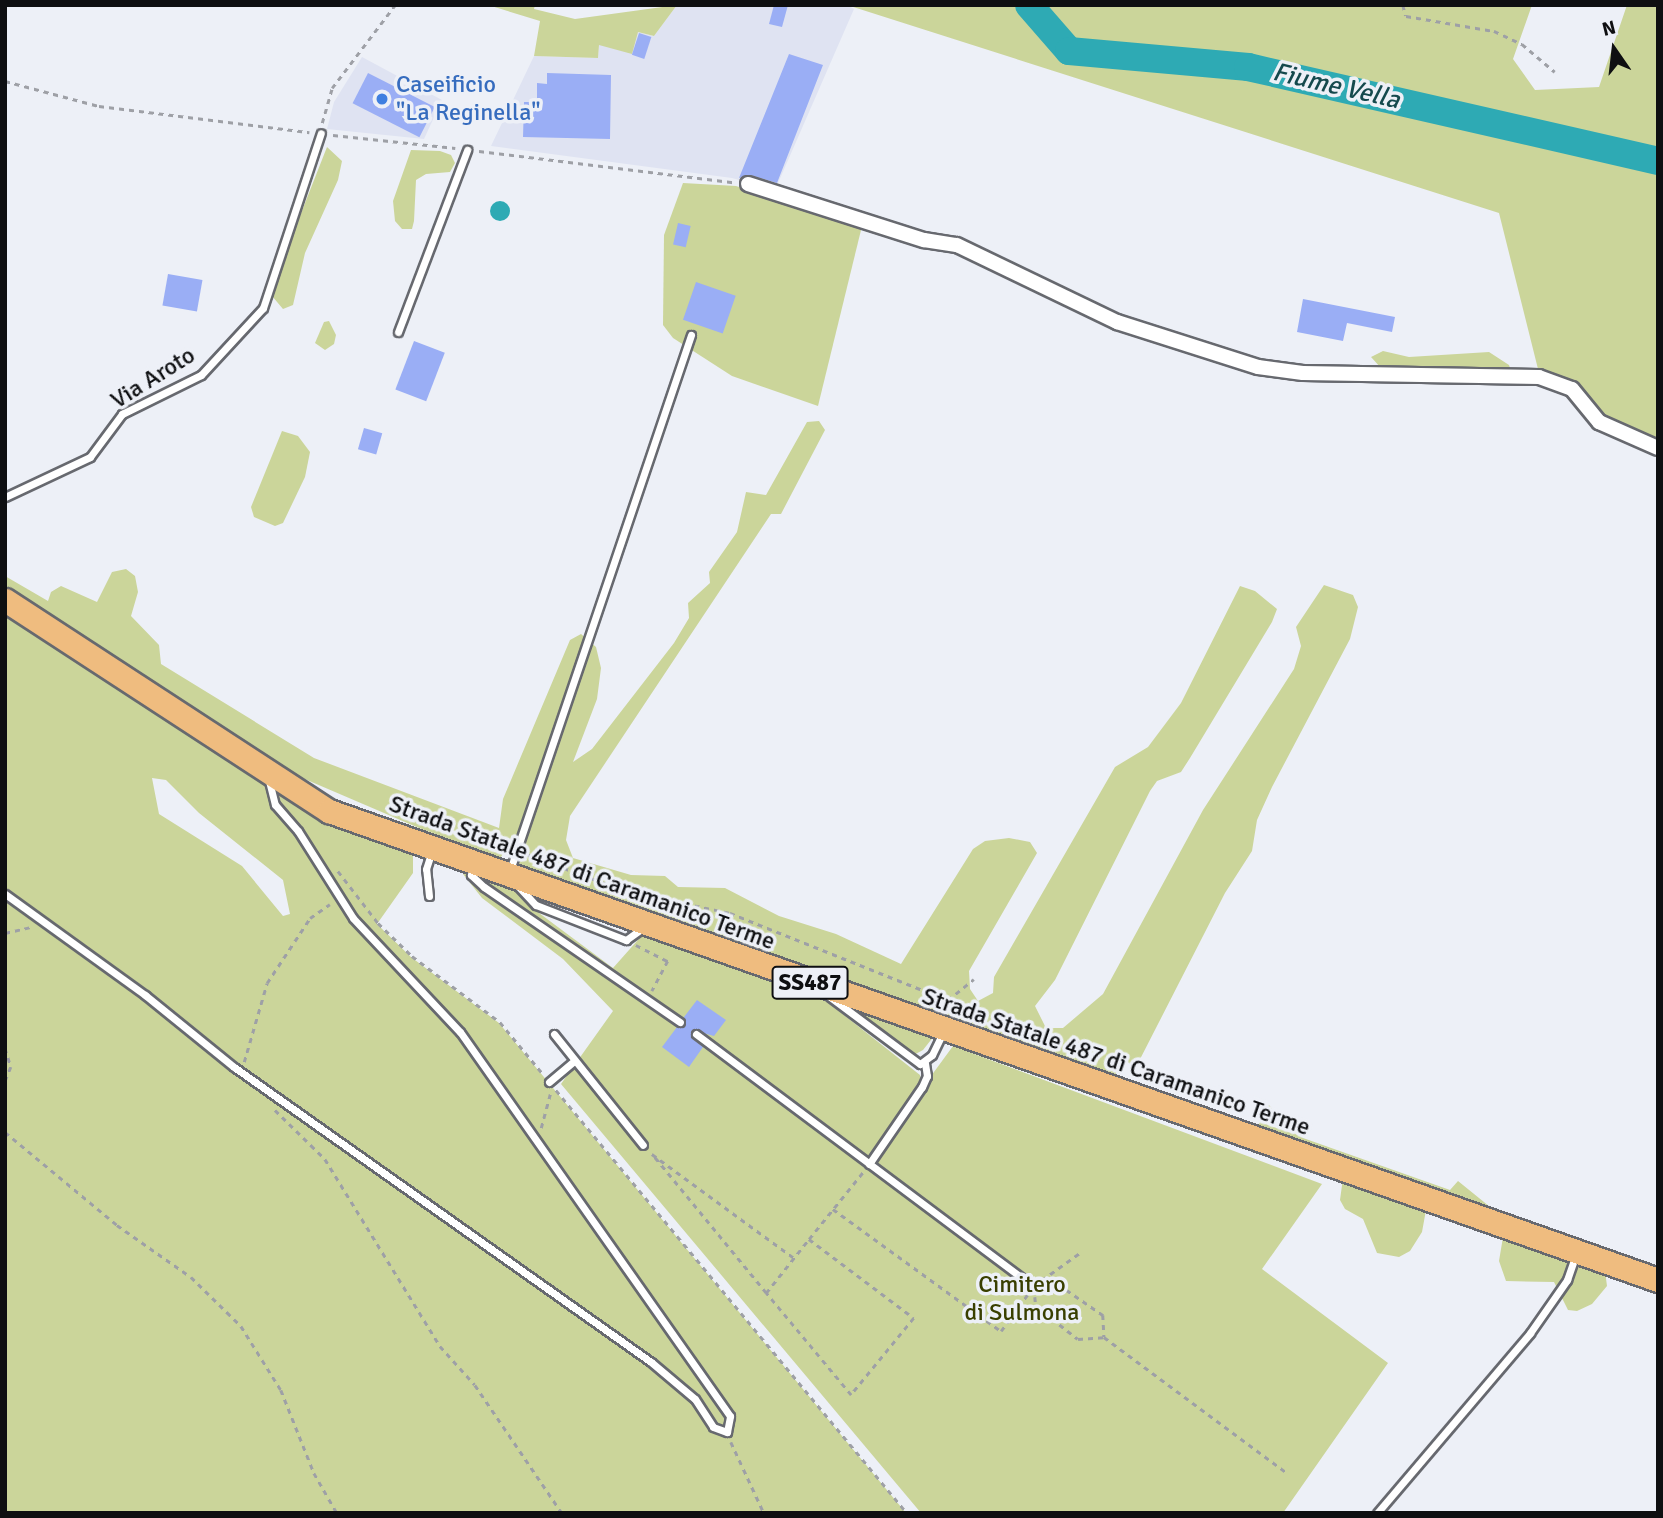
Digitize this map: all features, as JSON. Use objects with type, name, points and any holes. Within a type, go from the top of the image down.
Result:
[{"type":"main road","name":"Strada Statale 487 di Caramanico Terme","points":[[5,600],[329,811],[1658,1280]]},
{"type":"street","points":[[748,184],[924,240],[957,245],[1117,322],[1258,368],[1303,373],[1539,377],[1572,389],[1599,422],[1658,448]]},
{"type":"lane","name":"Via Aroto","points":[[5,497],[90,457],[122,414],[201,375],[263,308],[321,133]]},
{"type":"lane","points":[[398,332],[467,150]]},
{"type":"lane","points":[[649,923],[626,940],[536,905],[511,875],[516,850],[691,335]]},
{"type":"lane","points":[[5,894],[145,995],[287,1105],[651,1362],[695,1399],[713,1427],[727,1432],[730,1416],[460,1032],[368,937],[336,895],[298,831],[275,805],[265,771]]},
{"type":"lane","points":[[429,896],[426,869],[433,848]]},
{"type":"lane","points":[[474,862],[471,875],[484,887],[680,1023]]},
{"type":"lane","points":[[817,985],[911,1062],[925,1063]]},
{"type":"lane","points":[[869,1164],[922,1087],[927,1076],[925,1063],[945,1029]]},
{"type":"lane","points":[[554,1034],[643,1145]]},
{"type":"lane","points":[[696,1034],[1033,1286]]},
{"type":"lane","points":[[550,1082],[574,1061]]},
{"type":"lane","points":[[1377,1513],[1530,1333],[1567,1280],[1576,1253]]},
{"type":"path","points":[[321,133],[332,88],[395,5]]},
{"type":"path","points":[[1403,5],[1406,16],[1494,31],[1513,39],[1555,72]]},
{"type":"path","points":[[5,81],[99,106],[748,184]]},
{"type":"path","points":[[516,850],[626,891],[730,913],[947,1000],[974,979]]},
{"type":"path","points":[[242,1072],[267,983],[310,918],[326,908],[336,895]]},
{"type":"path","points":[[5,933],[43,923]]},
{"type":"path","points":[[378,923],[412,956],[500,1023],[908,1513]]},
{"type":"path","points":[[626,940],[668,961],[647,999]]},
{"type":"path","points":[[5,1048],[11,1067],[5,1083]]},
{"type":"path","points":[[540,1146],[548,1098],[556,1090]]},
{"type":"path","points":[[287,1105],[278,1107],[276,1114],[325,1159],[440,1346],[475,1385],[562,1513]]},
{"type":"path","points":[[5,1132],[117,1225],[191,1277],[241,1325],[281,1390],[314,1473],[337,1513]]},
{"type":"path","points":[[794,1258],[652,1154],[851,1395],[914,1318],[809,1239]]},
{"type":"path","points":[[766,1293],[869,1164]]},
{"type":"path","points":[[834,1209],[1001,1331],[1033,1286],[1081,1252]]},
{"type":"path","points":[[1033,1286],[1058,1284],[1103,1315],[1104,1337]]},
{"type":"path","points":[[1033,1286],[1036,1306],[1078,1339],[1104,1337],[1287,1472]]},
{"type":"path","points":[[727,1432],[764,1513]]},
{"type":"shaded area","points":[[677,5],[847,5],[854,9],[775,190],[732,178],[491,146],[534,56],[598,58],[599,45],[638,32],[654,36]]},
{"type":"shaded area","points":[[362,57],[442,100],[424,139],[327,129],[334,102]]},
{"type":"green space","points":[[488,5],[535,5],[534,9],[575,19],[677,5],[654,36],[638,32],[632,54],[599,45],[598,58],[534,56],[540,21]]},
{"type":"green space","points":[[847,5],[1532,5],[1513,59],[1535,90],[1599,87],[1627,5],[1658,5],[1658,447],[1599,422],[1572,389],[1540,377],[1499,213]]},
{"type":"green space","points":[[327,147],[342,161],[338,180],[305,253],[293,305],[283,309],[272,296],[274,282]]},
{"type":"green space","points":[[411,150],[440,151],[451,155],[455,163],[450,172],[426,174],[416,180],[412,229],[402,229],[395,221],[393,201]]},
{"type":"green space","points":[[683,183],[736,186],[862,226],[818,406],[732,376],[673,338],[663,325],[664,235]]},
{"type":"green space","points":[[329,321],[336,335],[334,344],[325,350],[315,343],[324,322]]},
{"type":"green space","points":[[1383,351],[1409,357],[1489,352],[1509,365],[1511,371],[1381,368],[1371,357]]},
{"type":"green space","points":[[819,421],[825,430],[781,514],[771,514],[570,816],[566,840],[573,858],[631,875],[665,876],[678,887],[725,888],[779,916],[836,934],[901,964],[973,849],[985,841],[1009,838],[1030,842],[1037,853],[969,971],[970,989],[978,1001],[993,993],[994,977],[1115,767],[1148,747],[1181,703],[1240,586],[1255,591],[1277,609],[1272,622],[1181,772],[1157,781],[1150,791],[1055,980],[1035,1006],[1046,1028],[1063,1028],[1103,994],[1203,810],[1294,669],[1301,646],[1296,627],[1324,585],[1353,595],[1358,607],[1350,639],[1272,787],[1257,820],[1252,851],[1225,893],[1135,1069],[1124,1058],[1115,1075],[516,864],[524,845],[514,840],[500,858],[419,828],[293,774],[45,611],[5,591],[5,576],[48,601],[51,592],[61,586],[97,602],[112,572],[126,569],[135,576],[138,592],[131,616],[159,645],[161,664],[314,758],[499,828],[503,799],[570,640],[581,634],[596,647],[601,668],[597,699],[573,762],[592,749],[674,643],[689,618],[688,603],[710,583],[709,572],[737,532],[746,492],[766,495],[807,422]]},
{"type":"green space","points":[[282,431],[298,436],[310,452],[305,477],[283,523],[275,526],[254,517],[251,507]]},
{"type":"green space","points":[[5,600],[265,771],[413,845],[413,873],[377,924],[411,957],[499,1023],[906,1513],[5,1513]],"holes":[[[152,778],[166,780],[199,813],[283,880],[290,914],[283,916],[242,866],[159,814]]]},
{"type":"green space","name":"Cimitero di Sulmona","points":[[482,872],[509,881],[539,913],[613,968],[645,932],[811,989],[920,1075],[923,1087],[953,1046],[1322,1184],[1262,1269],[1388,1363],[1283,1513],[921,1513],[561,1084],[613,1011],[563,959],[482,898],[463,874]]},
{"type":"green space","points":[[839,999],[938,1031],[923,1050],[910,1057]]},
{"type":"green space","points":[[1269,1105],[1289,1130],[1303,1138],[1450,1190],[1458,1181],[1500,1215],[1258,1126]]},
{"type":"green space","points":[[1343,1178],[1426,1210],[1422,1232],[1410,1251],[1399,1257],[1377,1253],[1363,1219],[1345,1209],[1340,1200]]},
{"type":"green space","points":[[1503,1237],[1605,1271],[1607,1286],[1592,1304],[1577,1311],[1568,1310],[1554,1282],[1506,1281],[1499,1261]]},
{"type":"water","points":[[500,201],[507,204],[510,211],[507,218],[500,221],[493,218],[490,211],[493,204]]},
{"type":"building","points":[[774,5],[788,5],[782,27],[769,24]]},
{"type":"building","points":[[639,33],[651,37],[644,59],[632,55]]},
{"type":"building","points":[[789,54],[823,65],[777,183],[750,175],[739,178]]},
{"type":"building","name":"Caseificio \"La Reginella\"","points":[[368,73],[435,107],[419,137],[353,103]]},
{"type":"building","points":[[547,73],[611,75],[610,139],[523,137],[524,102],[537,102],[537,83],[547,84]]},
{"type":"building","points":[[678,223],[691,226],[686,247],[673,244]]},
{"type":"building","points":[[168,274],[202,280],[197,312],[162,306]]},
{"type":"building","points":[[696,282],[736,296],[723,333],[683,320]]},
{"type":"building","points":[[1303,299],[1395,317],[1392,332],[1347,323],[1343,341],[1297,332]]},
{"type":"building","points":[[414,341],[445,353],[426,401],[395,390]]},
{"type":"building","points":[[364,428],[382,433],[376,454],[358,449]]},
{"type":"building","points":[[697,1000],[726,1020],[714,1036],[692,1030],[691,1037],[703,1047],[689,1067],[662,1047],[677,1027],[685,1026],[684,1017]]},
{"type":"waterway","name":"Fiume Vella","points":[[1029,5],[1069,51],[1248,67],[1658,161]]},
{"type":"place","name":"Caseificio \"La Reginella\"","points":[[382,99]]}]
